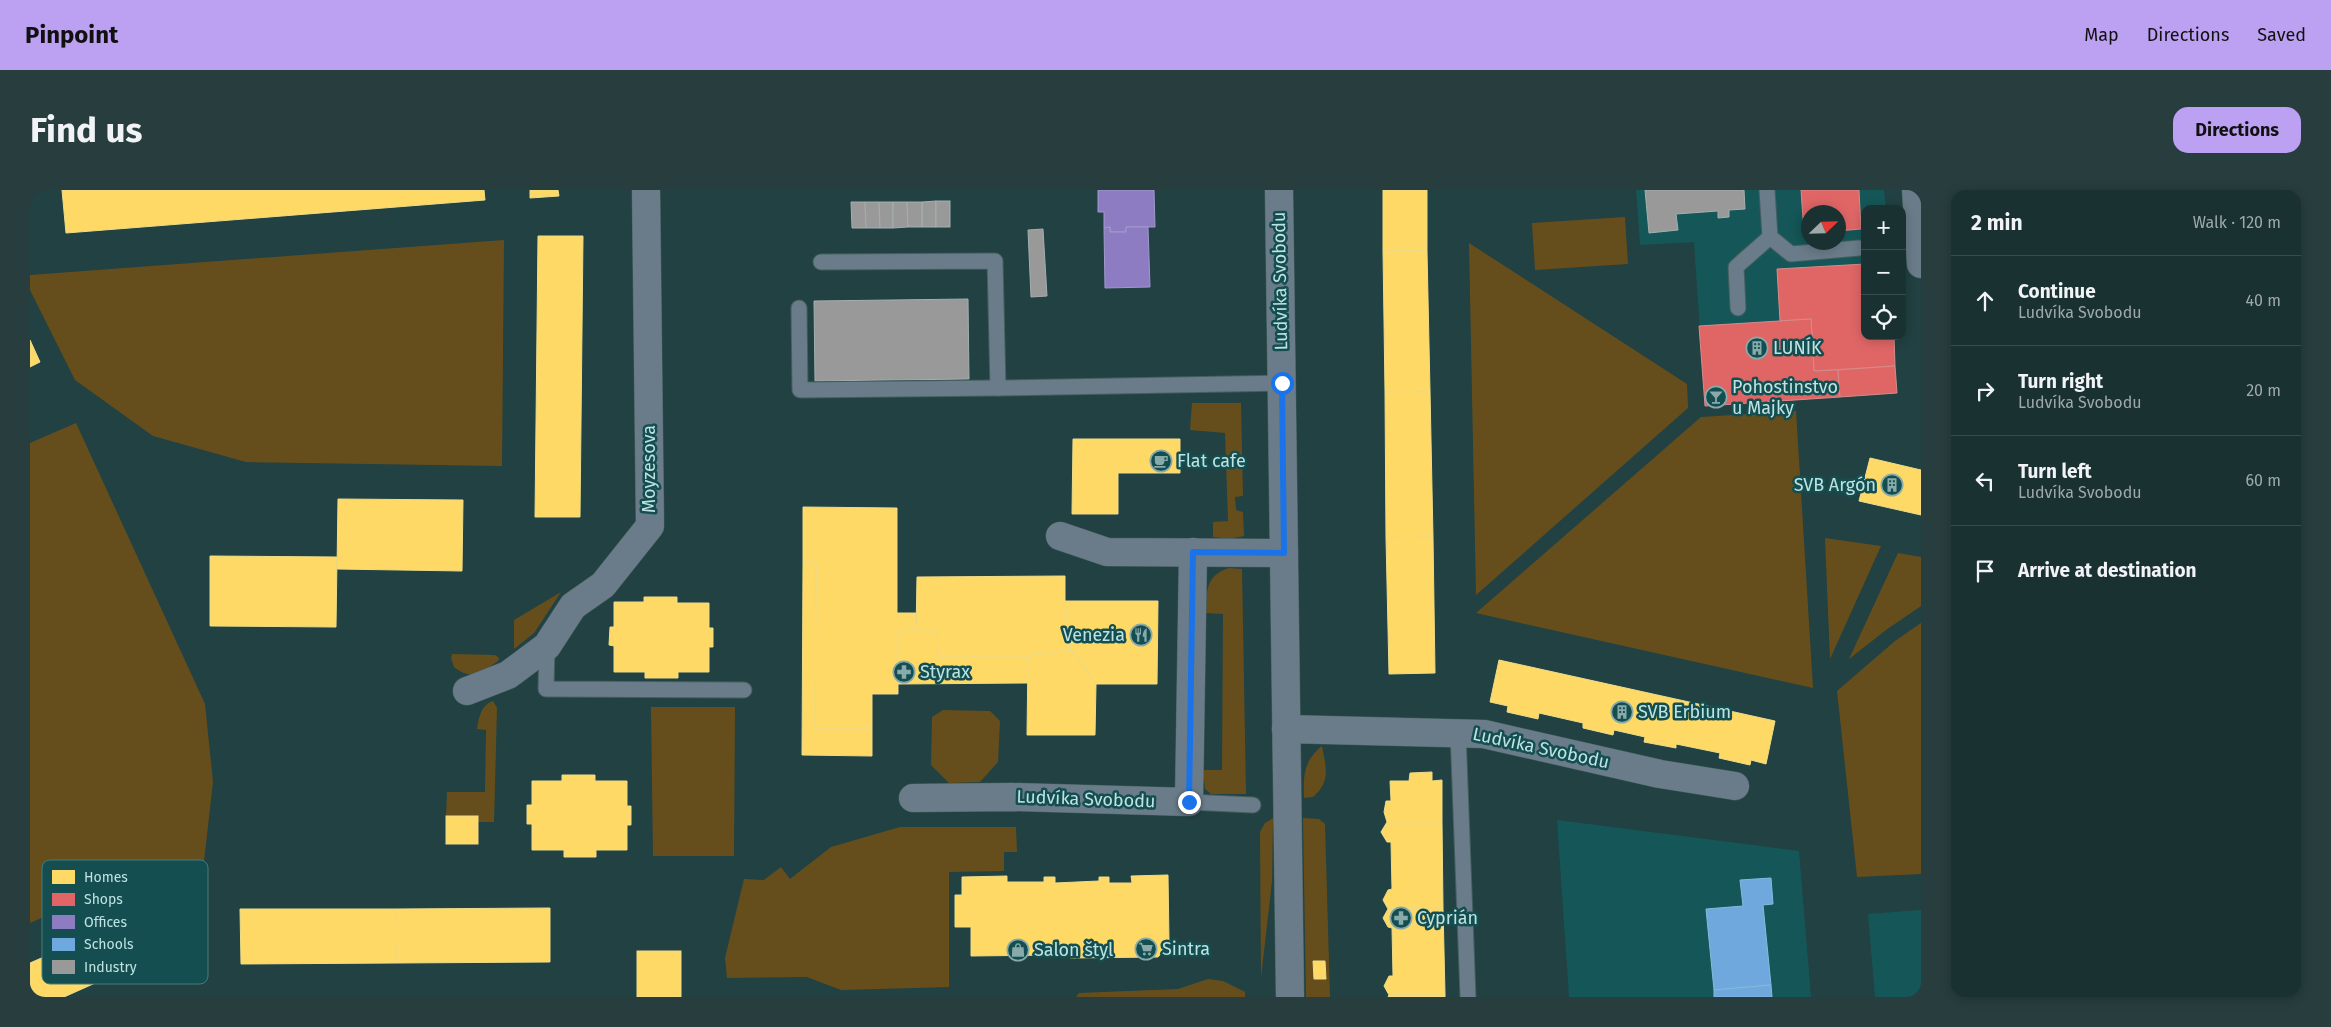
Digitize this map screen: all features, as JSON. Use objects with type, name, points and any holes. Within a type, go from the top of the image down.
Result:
[{"type":"street","name":"Moyzesova","points":[[467,691],[508,675],[547,646],[573,606],[604,585],[650,526],[646,190]]},
{"type":"street","name":"Ludvíka Svobodu","points":[[1279,190],[1290,997]]},
{"type":"street","points":[[1916,190],[1921,264]]},
{"type":"street","points":[[1060,536],[1106,552],[1284,553]]},
{"type":"street","points":[[1189,802],[1193,552]]},
{"type":"street","name":"Ludvíka Svobodu","points":[[1286,729],[1484,734],[1660,774],[1734,786]]},
{"type":"street","name":"Ludvíka Svobodu","points":[[913,798],[1012,797],[1189,802]]},
{"type":"lane","points":[[1767,190],[1770,237],[1791,254],[1859,248]]},
{"type":"lane","points":[[1738,308],[1736,267],[1770,237]]},
{"type":"lane","points":[[822,262],[996,261],[998,388]]},
{"type":"lane","points":[[799,308],[800,390],[1282,383]]},
{"type":"lane","points":[[547,646],[546,689],[744,690]]},
{"type":"lane","points":[[1458,732],[1468,997]]},
{"type":"lane","points":[[1189,802],[1253,804]]},
{"type":"shaded area","points":[[1636,190],[1884,190],[1886,205],[1861,205],[1861,340],[1894,340],[1897,393],[1705,406],[1694,242],[1640,245]]},
{"type":"shaded area","points":[[1625,217],[1628,264],[1535,270],[1532,223]]},
{"type":"shaded area","points":[[504,240],[502,466],[246,462],[153,436],[75,380],[30,290],[30,275]]},
{"type":"shaded area","points":[[1469,243],[1687,384],[1688,408],[1476,595]]},
{"type":"shaded area","points":[[1192,403],[1241,403],[1243,496],[1235,497],[1236,510],[1243,512],[1244,536],[1229,539],[1213,537],[1213,522],[1228,521],[1225,433],[1190,430]]},
{"type":"shaded area","points":[[1796,411],[1813,688],[1476,613],[1701,417]]},
{"type":"shaded area","points":[[76,423],[205,704],[213,782],[204,860],[42,860],[42,918],[30,923],[30,443]]},
{"type":"shaded area","points":[[1825,538],[1881,546],[1830,659]]},
{"type":"shaded area","points":[[1898,553],[1921,557],[1921,606],[1849,659]]},
{"type":"shaded area","points":[[1229,568],[1242,569],[1246,794],[1211,794],[1205,789],[1203,770],[1222,770],[1223,614],[1206,613],[1206,598],[1212,580],[1221,571]]},
{"type":"shaded area","points":[[561,592],[534,633],[514,649],[514,620]]},
{"type":"shaded area","points":[[1921,623],[1921,874],[1857,877],[1837,691],[1895,641]]},
{"type":"shaded area","points":[[452,654],[495,655],[499,658],[498,661],[487,669],[466,674],[454,667],[451,658]]},
{"type":"shaded area","points":[[493,701],[497,708],[494,822],[478,822],[478,816],[446,816],[447,792],[485,792],[486,730],[477,729],[483,708]]},
{"type":"shaded area","points":[[651,707],[735,707],[734,856],[653,856]]},
{"type":"shaded area","points":[[943,710],[990,711],[1000,721],[998,762],[980,782],[949,783],[931,765],[932,717]]},
{"type":"shaded area","points":[[1322,746],[1326,768],[1325,780],[1313,797],[1304,798],[1304,783],[1308,763]]},
{"type":"shaded area","points":[[1273,818],[1272,881],[1261,978],[1260,832],[1265,823]]},
{"type":"shaded area","points":[[1303,818],[1319,819],[1325,824],[1330,997],[1306,997]]},
{"type":"shaded area","points":[[1557,820],[1799,851],[1811,997],[1569,997]]},
{"type":"shaded area","points":[[900,827],[1016,827],[1017,852],[1004,852],[1004,871],[949,872],[949,987],[841,990],[807,977],[727,978],[725,958],[744,879],[764,880],[781,867],[790,879],[831,847]]},
{"type":"shaded area","points":[[1921,910],[1921,997],[1875,997],[1868,914]]},
{"type":"shaded area","points":[[1208,979],[1223,981],[1245,992],[1245,997],[1076,997],[1079,993],[1178,989]]},
{"type":"building: Homes","points":[[62,190],[484,190],[485,200],[66,233]]},
{"type":"building: Homes","points":[[530,190],[558,190],[559,196],[530,198]]},
{"type":"building: Homes","points":[[1383,190],[1427,190],[1427,251],[1383,250]]},
{"type":"building: Homes","points":[[538,236],[583,236],[580,517],[535,517]]},
{"type":"building: Homes","points":[[1383,250],[1427,251],[1430,391],[1385,392]]},
{"type":"building: Homes","points":[[30,340],[40,362],[30,367]]},
{"type":"building: Homes","points":[[1430,391],[1433,537],[1386,538],[1385,392]]},
{"type":"building: Homes","points":[[1073,439],[1180,439],[1180,473],[1118,473],[1118,514],[1072,514]]},
{"type":"building: Homes","name":"SVB Argón","points":[[1870,458],[1921,470],[1921,515],[1859,501]]},
{"type":"building: Homes","points":[[338,499],[463,500],[462,571],[337,569]]},
{"type":"building: Homes","points":[[803,507],[897,508],[897,613],[916,613],[916,630],[898,630],[898,694],[872,694],[872,729],[815,729],[816,563],[803,563]]},
{"type":"building: Homes","points":[[1433,537],[1435,673],[1389,674],[1386,538]]},
{"type":"building: Homes","points":[[210,556],[337,557],[336,627],[210,626]]},
{"type":"building: Homes","points":[[803,563],[816,563],[815,729],[872,729],[872,756],[802,755]]},
{"type":"building: Homes","points":[[1065,576],[1065,601],[1071,650],[1028,656],[938,656],[937,630],[916,630],[917,577]]},
{"type":"building: Homes","points":[[644,597],[677,597],[677,603],[709,603],[709,628],[713,628],[713,647],[709,647],[709,672],[678,672],[678,678],[645,678],[645,672],[614,672],[614,646],[609,645],[610,627],[614,627],[614,602],[644,602]]},
{"type":"building: Homes","points":[[1065,601],[1158,601],[1157,684],[1096,684],[1071,650]]},
{"type":"building: Homes","points":[[898,630],[937,630],[938,656],[1028,656],[1028,683],[898,684]]},
{"type":"building: Homes","points":[[1071,650],[1096,684],[1095,735],[1027,735],[1028,656]]},
{"type":"building: Homes","name":"SVB Erbium","points":[[1499,660],[1775,721],[1766,764],[1751,760],[1750,765],[1719,758],[1720,753],[1676,744],[1676,748],[1644,742],[1645,737],[1614,730],[1613,735],[1583,728],[1583,723],[1539,713],[1538,719],[1507,712],[1508,706],[1490,702]]},
{"type":"building: Homes","points":[[1432,772],[1432,781],[1442,780],[1442,822],[1387,822],[1384,812],[1386,801],[1391,801],[1390,781],[1409,781],[1410,773]]},
{"type":"building: Homes","points":[[562,775],[595,775],[595,781],[627,781],[627,806],[631,806],[631,825],[627,825],[627,850],[596,850],[596,857],[564,857],[564,850],[532,850],[532,824],[527,824],[527,805],[532,805],[532,781],[562,781]]},
{"type":"building: Homes","points":[[446,816],[478,816],[478,844],[446,844]]},
{"type":"building: Homes","points":[[1387,822],[1442,822],[1443,908],[1388,909],[1383,900],[1388,890],[1392,889],[1391,842],[1387,842],[1381,832]]},
{"type":"building: Homes","points":[[1168,875],[1169,941],[1172,941],[1171,943],[1165,943],[1164,950],[1158,957],[1070,958],[1070,952],[1055,953],[1055,955],[971,956],[971,927],[955,927],[955,895],[962,895],[962,877],[1007,876],[1007,882],[1044,882],[1044,877],[1055,877],[1055,883],[1099,881],[1099,877],[1109,877],[1109,883],[1132,883],[1131,876]]},
{"type":"building: Homes","points":[[550,908],[550,962],[396,963],[395,909]]},
{"type":"building: Homes","points":[[1443,908],[1445,994],[1389,995],[1384,986],[1389,976],[1393,976],[1392,928],[1388,927],[1383,918],[1388,909]]},
{"type":"building: Homes","points":[[240,909],[395,909],[396,963],[241,964]]},
{"type":"building: Homes","points":[[637,951],[681,951],[681,997],[637,997]]},
{"type":"building: Homes","points":[[42,958],[42,984],[93,984],[64,997],[30,997],[30,963]]},
{"type":"building: Homes","points":[[1313,961],[1325,961],[1326,979],[1314,979]]},
{"type":"building: Homes","points":[[1445,994],[1445,997],[1388,997],[1389,995]]},
{"type":"building: Shops","points":[[1801,190],[1859,190],[1861,229],[1846,230],[1846,205],[1802,205]]},
{"type":"building: Shops","points":[[1861,264],[1861,340],[1894,340],[1895,366],[1814,371],[1811,319],[1780,321],[1777,269]]},
{"type":"building: Shops","name":"LUNÍK","points":[[1811,319],[1814,371],[1838,370],[1840,397],[1705,406],[1699,326]]},
{"type":"building: Shops","points":[[1895,366],[1897,393],[1840,397],[1838,370]]},
{"type":"building: Offices","points":[[1098,190],[1154,190],[1155,227],[1126,227],[1126,232],[1110,232],[1110,227],[1104,228],[1104,212],[1098,212]]},
{"type":"building: Offices","points":[[1110,227],[1110,232],[1126,232],[1126,227],[1148,227],[1150,287],[1105,288],[1104,228]]},
{"type":"building: Schools","points":[[1771,878],[1773,904],[1763,905],[1771,985],[1714,990],[1706,909],[1743,906],[1740,880]]},
{"type":"building: Schools","points":[[1771,985],[1772,997],[1714,997],[1714,990]]},
{"type":"building: Industry","points":[[1645,190],[1744,190],[1745,209],[1729,210],[1729,217],[1718,218],[1718,211],[1676,214],[1678,230],[1649,233]]},
{"type":"building: Industry","points":[[936,201],[936,227],[922,227],[922,202]]},
{"type":"building: Industry","points":[[936,201],[950,201],[950,227],[936,227]]},
{"type":"building: Industry","points":[[851,202],[865,202],[866,228],[852,228]]},
{"type":"building: Industry","points":[[865,202],[879,202],[880,228],[866,228]]},
{"type":"building: Industry","points":[[879,202],[893,202],[893,228],[880,228]]},
{"type":"building: Industry","points":[[893,202],[907,202],[908,227],[893,228]]},
{"type":"building: Industry","points":[[907,202],[922,202],[922,227],[908,227]]},
{"type":"building: Industry","points":[[1043,229],[1047,296],[1031,297],[1028,230]]},
{"type":"building: Industry","points":[[968,299],[969,379],[815,381],[814,301]]},
{"type":"place","name":"LUNÍK","points":[[1757,348]]},
{"type":"place","name":"Pohostinstvo u Majky","points":[[1716,397]]},
{"type":"place","name":"Flat cafe","points":[[1161,461]]},
{"type":"place","name":"SVB Argón","points":[[1892,485]]},
{"type":"place","name":"Venezia","points":[[1141,635]]},
{"type":"place","name":"Styrax","points":[[904,672]]},
{"type":"place","name":"SVB Erbium","points":[[1622,712]]},
{"type":"place","name":"Cyprián","points":[[1401,918]]},
{"type":"place","name":"Sintra","points":[[1146,949]]},
{"type":"place","name":"Salon štyl","points":[[1018,950]]},
{"type":"route","points":[[1189,802],[1193,552],[1284,553],[1282,383]]}]
